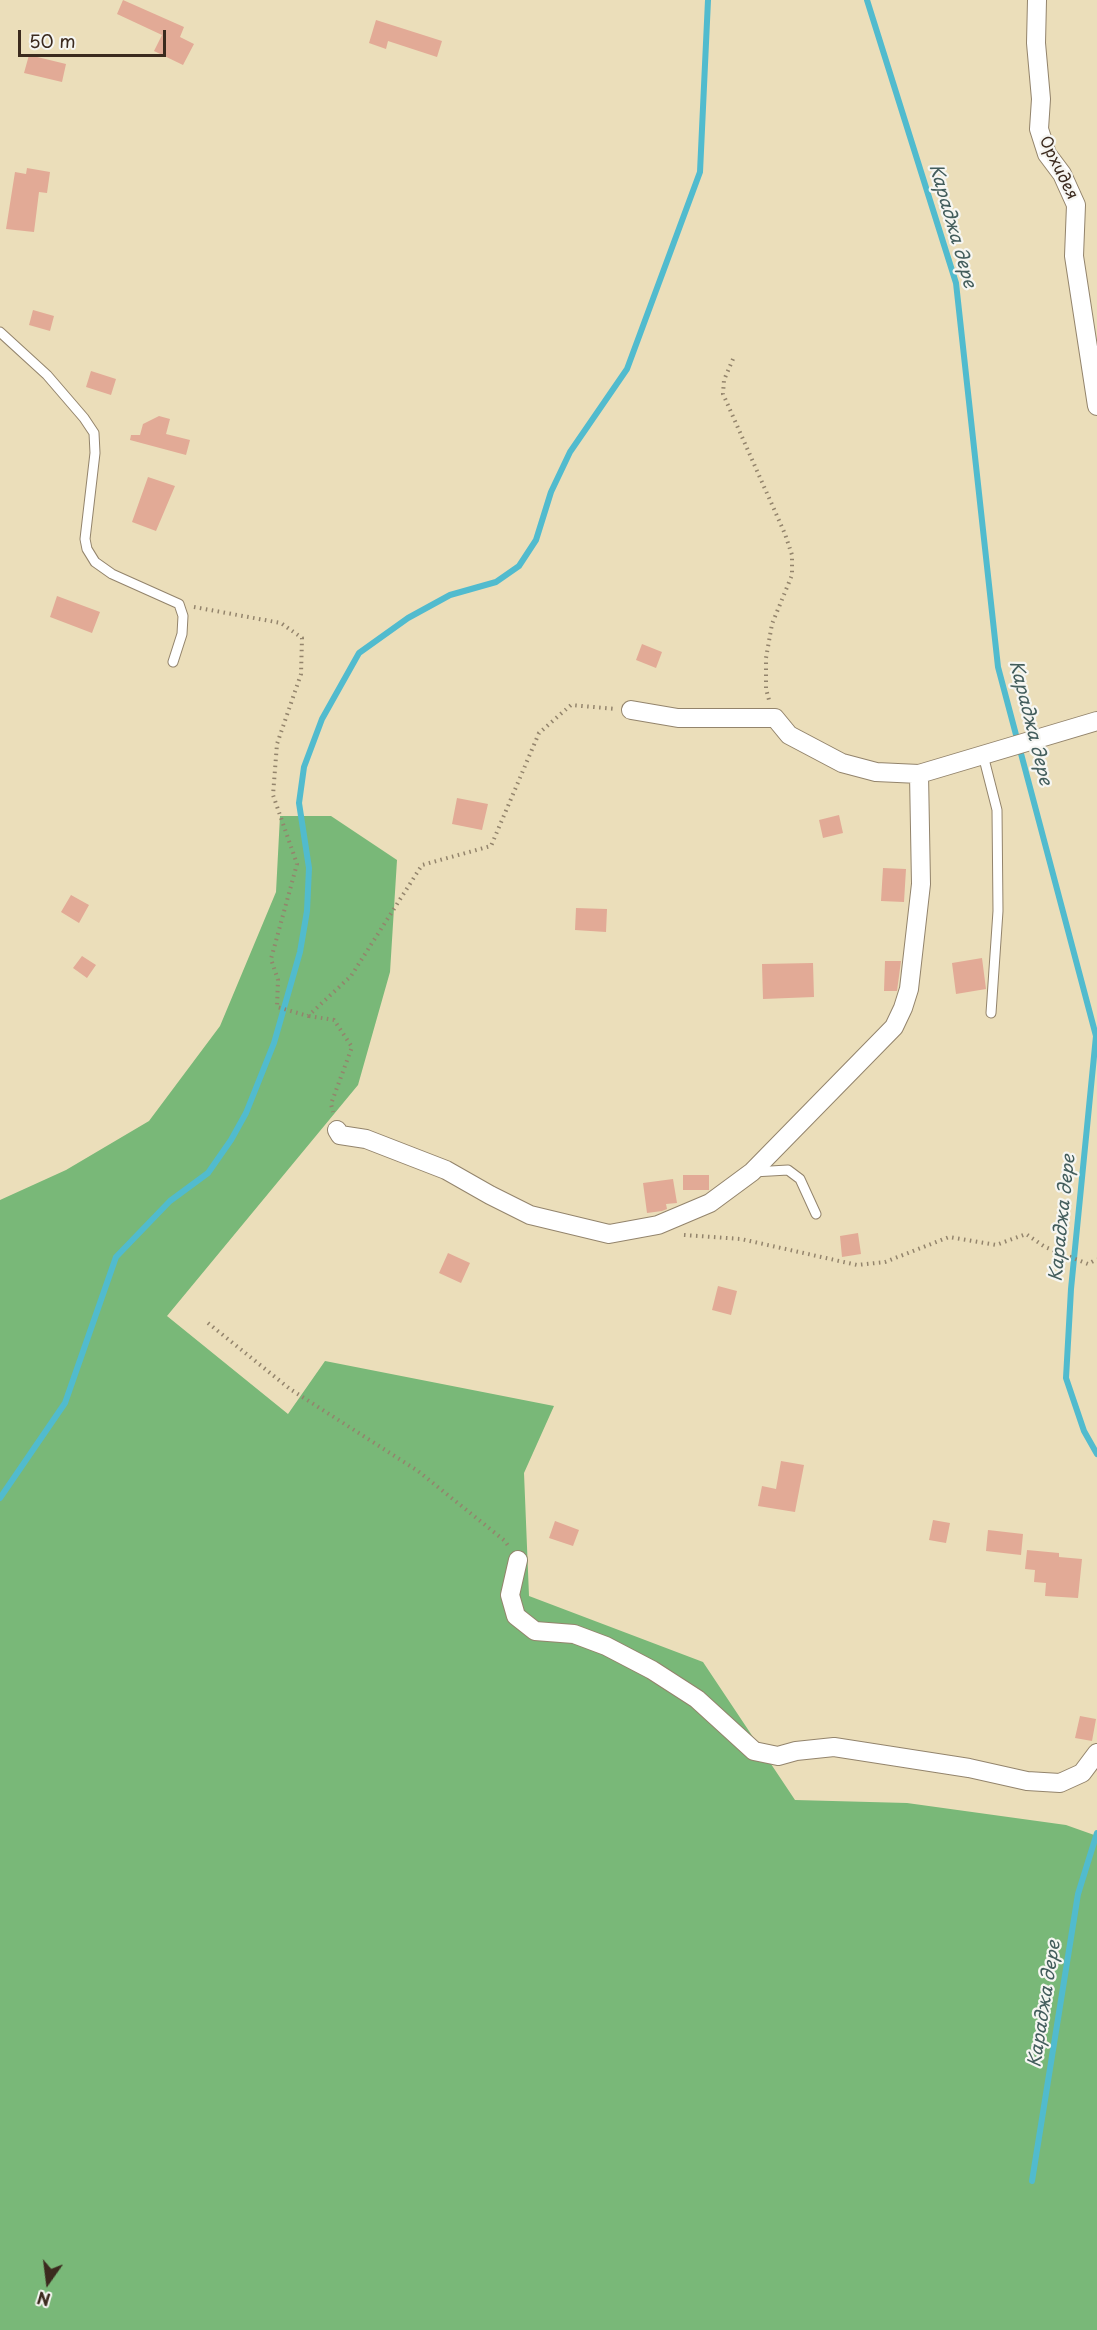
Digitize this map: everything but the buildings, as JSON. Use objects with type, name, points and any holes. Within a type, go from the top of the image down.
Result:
[{"type":"street","name":"Орхидея","points":[[1037,0],[1036,43],[1041,99],[1039,129],[1047,154],[1062,174],[1076,206],[1074,256],[1097,406]]},
{"type":"street","points":[[631,710],[678,718],[775,718],[789,735],[842,763],[876,772],[919,774],[1097,721]]},
{"type":"street","points":[[337,1130],[340,1135],[366,1139],[446,1170],[490,1196],[530,1215],[609,1234],[658,1225],[710,1203],[752,1172],[894,1027],[909,989],[921,884],[919,774]]},
{"type":"street","points":[[518,1560],[510,1595],[516,1616],[536,1631],[574,1634],[606,1646],[652,1670],[697,1699],[754,1751],[778,1756],[834,1747],[969,1768],[1027,1781],[1060,1783],[1082,1773],[1097,1753]]},
{"type":"lane","points":[[0,332],[47,375],[94,433],[95,453],[85,539],[87,549],[95,562],[112,574],[178,604],[183,616],[183,625],[173,662]]},
{"type":"lane","points":[[983,755],[997,810],[998,911],[991,1013]]},
{"type":"lane","points":[[752,1172],[788,1170],[800,1179],[816,1214]]},
{"type":"path","points":[[733,359],[724,380],[723,394],[785,534],[792,555],[792,575],[772,624],[766,658],[766,689],[775,718]]},
{"type":"path","points":[[178,604],[281,623],[302,638],[301,674],[277,744],[273,795],[297,864],[271,960],[278,980],[277,1007],[308,1016],[334,1020],[352,1047],[331,1104],[337,1130]]},
{"type":"path","points":[[308,1016],[351,976],[422,865],[490,846],[539,733],[571,705],[631,710]]},
{"type":"path","points":[[683,1235],[741,1239],[857,1265],[885,1262],[949,1237],[996,1245],[1026,1234],[1045,1247],[1088,1264],[1097,1259]]},
{"type":"path","points":[[208,1323],[290,1389],[418,1471],[505,1541],[518,1560]]},
{"type":"green space","points":[[280,816],[331,816],[397,860],[390,972],[358,1085],[167,1316],[288,1414],[325,1361],[554,1406],[524,1473],[529,1596],[703,1662],[795,1800],[907,1803],[1066,1825],[1097,1836],[1097,2330],[0,2330],[0,1200],[66,1170],[149,1121],[220,1026],[276,892]]},
{"type":"waterway","points":[[0,1498],[65,1403],[116,1257],[170,1201],[208,1173],[246,1113],[274,1043],[300,952],[307,911],[309,868],[299,803],[304,767],[322,719],[359,653],[408,618],[450,595],[496,582],[519,566],[536,540],[551,492],[570,452],[627,369],[700,172],[708,0]]},
{"type":"waterway","name":"Караджа дере","points":[[867,0],[956,283],[998,667],[1096,1036],[1071,1289],[1066,1378],[1084,1431],[1097,1454]]},
{"type":"waterway","name":"Караджа дере","points":[[1032,2181],[1078,1894],[1097,1833]]}]
